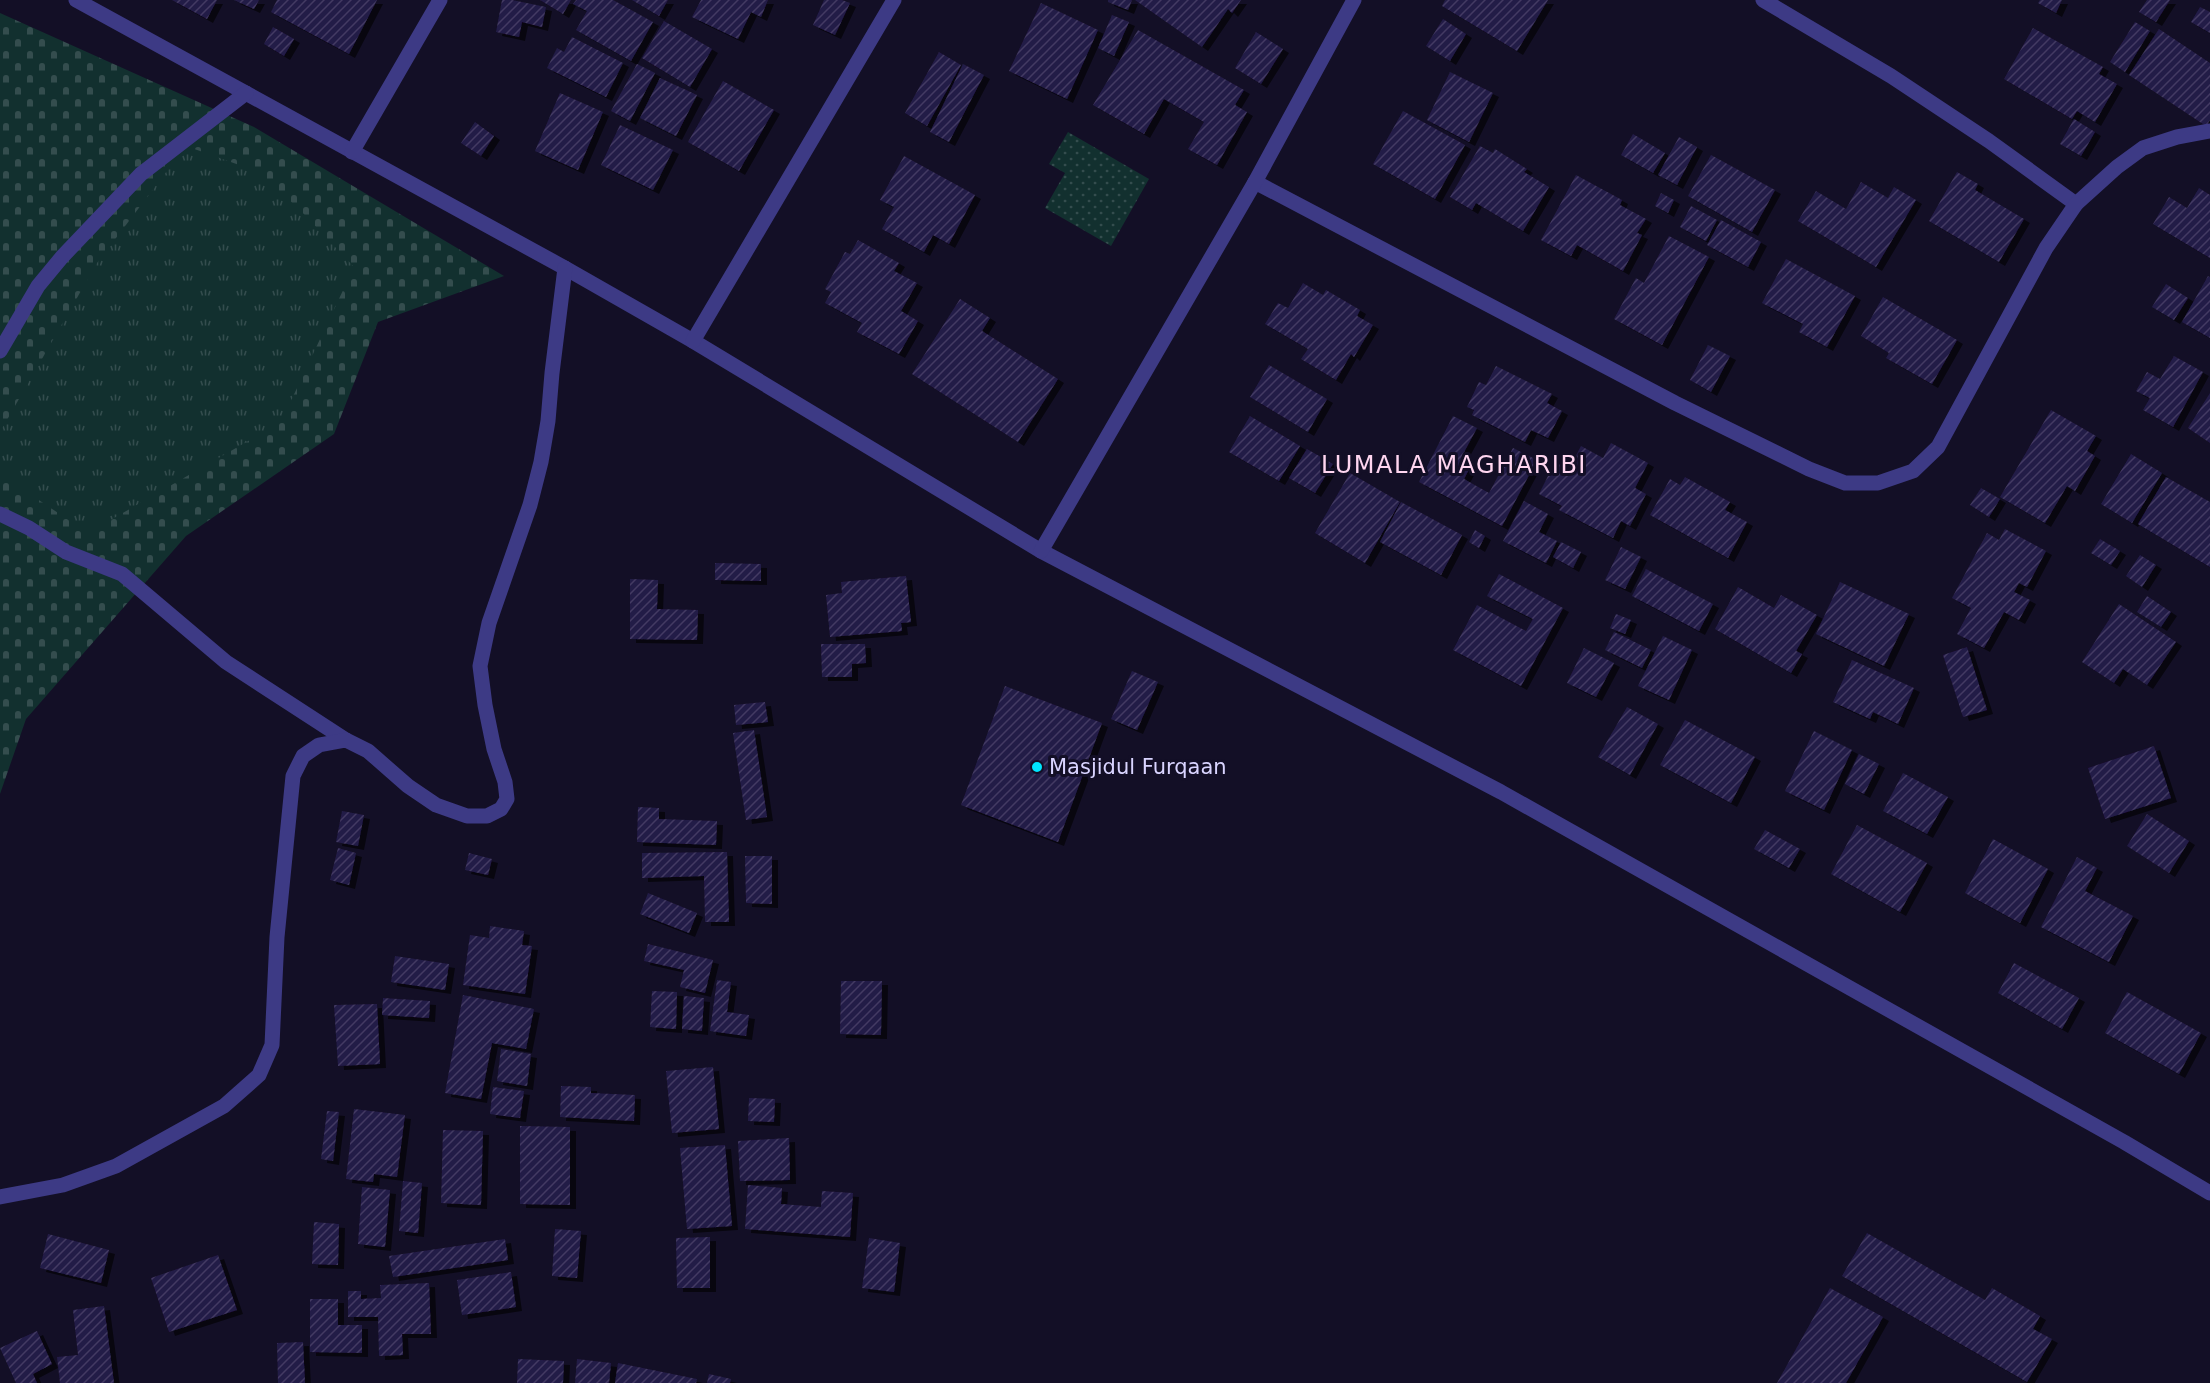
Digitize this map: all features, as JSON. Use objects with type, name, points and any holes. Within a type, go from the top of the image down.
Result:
[{"type":"street","points":[[76,0],[565,268],[693,342],[1041,551],[1501,792],[2210,1193]]},
{"type":"street","points":[[352,152],[440,0]]},
{"type":"street","points":[[693,342],[894,0]]},
{"type":"street","points":[[1041,551],[1255,182],[1354,0]]},
{"type":"street","points":[[1763,0],[1891,76],[1989,141],[2076,204]]},
{"type":"street","points":[[0,351],[38,285],[62,256],[141,174],[246,93]]},
{"type":"street","points":[[1255,182],[1675,403],[1809,469],[1845,483],[1878,483],[1913,471],[1938,447],[2046,248],[2076,204],[2117,167],[2143,148],[2177,137],[2210,131]]},
{"type":"street","points":[[0,514],[29,528],[66,552],[122,574],[226,662],[346,740],[368,751],[408,786],[436,805],[467,816],[487,816],[501,809],[507,799],[505,782],[494,749],[485,705],[480,666],[489,623],[530,505],[541,462],[548,421],[565,268]]},
{"type":"street","points":[[0,1197],[63,1185],[116,1166],[224,1106],[259,1075],[272,1045],[277,937],[293,776],[303,756],[319,745],[346,740]]},
{"type":"green space","points":[[0,13],[254,127],[504,276],[378,322],[334,434],[186,536],[26,719],[0,794]]},
{"type":"green space","points":[[1068,132],[1149,179],[1111,246],[1045,208],[1065,173],[1049,164]]},
{"type":"green space","points":[[186,146],[259,172],[300,210],[354,267],[281,422],[88,533],[0,474],[0,432],[97,263]]},
{"type":"building","points":[[172,0],[217,0],[207,19]]},
{"type":"building","points":[[234,0],[259,0],[254,9]]},
{"type":"building","points":[[277,0],[377,0],[349,54],[271,12]]},
{"type":"building","points":[[502,0],[546,7],[542,27],[522,22],[519,37],[496,32]]},
{"type":"building","points":[[540,0],[571,0],[563,14]]},
{"type":"building","points":[[576,0],[613,0],[653,22],[631,61],[576,30],[587,11],[573,4]]},
{"type":"building","points":[[632,0],[668,0],[659,16]]},
{"type":"building","points":[[701,0],[768,0],[761,17],[751,12],[738,39],[692,17]]},
{"type":"building","points":[[824,0],[842,0],[850,3],[835,35],[813,25]]},
{"type":"building","points":[[1108,0],[1132,0],[1128,10]]},
{"type":"building","points":[[1135,0],[1241,0],[1232,13],[1228,9],[1202,47]]},
{"type":"building","points":[[1445,0],[1548,0],[1517,51],[1442,6]]},
{"type":"building","points":[[2040,0],[2062,0],[2056,13],[2038,3]]},
{"type":"building","points":[[2147,0],[2170,0],[2156,22],[2139,12]]},
{"type":"building","points":[[1041,3],[1098,30],[1067,99],[1009,71]]},
{"type":"building","points":[[2200,7],[2210,12],[2210,33],[2191,22]]},
{"type":"building","points":[[1112,15],[1129,22],[1114,56],[1098,48]]},
{"type":"building","points":[[1443,19],[1466,34],[1450,61],[1426,46]]},
{"type":"building","points":[[664,21],[712,49],[690,87],[642,58]]},
{"type":"building","points":[[2135,22],[2150,31],[2125,72],[2110,62]]},
{"type":"building","points":[[273,27],[294,39],[284,56],[264,44]]},
{"type":"building","points":[[2033,28],[2103,67],[2099,74],[2117,84],[2095,122],[2077,111],[2072,119],[2004,79]]},
{"type":"building","points":[[2159,29],[2210,63],[2210,120],[2206,126],[2129,75]]},
{"type":"building","points":[[1138,30],[1244,90],[1235,105],[1247,112],[1217,165],[1188,149],[1204,122],[1164,99],[1144,134],[1093,105]]},
{"type":"building","points":[[1256,32],[1283,49],[1261,84],[1235,68]]},
{"type":"building","points":[[572,37],[623,63],[606,97],[547,68],[557,48],[564,52]]},
{"type":"building","points":[[939,52],[961,65],[927,126],[905,113]]},
{"type":"building","points":[[637,64],[655,73],[630,121],[611,111]]},
{"type":"building","points":[[963,64],[984,75],[949,142],[930,132]]},
{"type":"building","points":[[1450,72],[1493,93],[1469,142],[1427,120]]},
{"type":"building","points":[[660,78],[697,95],[676,136],[640,118]]},
{"type":"building","points":[[723,81],[774,110],[739,171],[688,142]]},
{"type":"building","points":[[560,93],[603,112],[578,170],[535,151]]},
{"type":"building","points":[[1403,111],[1465,145],[1435,199],[1373,164]]},
{"type":"building","points":[[2074,119],[2095,132],[2081,156],[2060,144]]},
{"type":"building","points":[[475,122],[494,136],[481,156],[461,143]]},
{"type":"building","points":[[620,125],[673,150],[653,190],[601,165]]},
{"type":"building","points":[[1633,134],[1665,153],[1653,173],[1621,155]]},
{"type":"building","points":[[1679,137],[1697,147],[1677,185],[1658,175]]},
{"type":"building","points":[[1480,146],[1493,153],[1495,149],[1527,169],[1524,172],[1549,187],[1523,231],[1476,203],[1472,210],[1450,197]]},
{"type":"building","points":[[1711,155],[1775,190],[1752,232],[1688,196]]},
{"type":"building","points":[[904,156],[975,195],[949,244],[933,235],[924,252],[882,229],[894,207],[880,200]]},
{"type":"building","points":[[1957,172],[1978,184],[1975,190],[2024,219],[1999,262],[1929,221]]},
{"type":"building","points":[[1576,175],[1622,200],[1620,205],[1646,219],[1637,233],[1642,235],[1623,271],[1577,245],[1571,256],[1541,240]]},
{"type":"building","points":[[1861,182],[1888,198],[1894,187],[1916,200],[1876,267],[1798,221],[1816,191],[1846,209]]},
{"type":"building","points":[[2199,188],[2210,195],[2210,258],[2153,224],[2169,197],[2187,208]]},
{"type":"building","points":[[1661,193],[1674,200],[1668,213],[1655,206]]},
{"type":"building","points":[[1691,206],[1717,220],[1706,241],[1680,227]]},
{"type":"building","points":[[1721,220],[1761,242],[1748,267],[1707,245]]},
{"type":"building","points":[[1669,236],[1709,257],[1662,345],[1614,319],[1636,278],[1644,283]]},
{"type":"building","points":[[858,240],[899,263],[894,271],[917,283],[901,311],[918,321],[899,354],[857,332],[862,323],[825,303],[831,292],[825,289],[845,252],[850,254]]},
{"type":"building","points":[[1786,259],[1855,296],[1827,347],[1799,332],[1803,324],[1762,303]]},
{"type":"building","points":[[2208,276],[2210,277],[2210,338],[2182,322]]},
{"type":"building","points":[[1303,283],[1323,295],[1326,290],[1360,310],[1357,316],[1373,325],[1354,357],[1351,354],[1336,380],[1301,359],[1308,349],[1265,324],[1278,303],[1288,308]]},
{"type":"building","points":[[2166,284],[2188,298],[2174,320],[2152,307]]},
{"type":"building","points":[[1883,297],[1957,340],[1932,384],[1886,358],[1889,353],[1861,336]]},
{"type":"building","points":[[960,299],[990,318],[982,331],[1058,379],[1018,442],[912,374]]},
{"type":"building","points":[[1708,345],[1730,356],[1711,392],[1690,380]]},
{"type":"building","points":[[2174,356],[2203,372],[2173,427],[2143,410],[2150,398],[2136,391],[2147,372],[2160,379]]},
{"type":"building","points":[[1269,365],[1327,399],[1308,432],[1250,397]]},
{"type":"building","points":[[1496,366],[1552,394],[1547,403],[1562,411],[1548,438],[1531,430],[1525,442],[1472,415],[1474,410],[1467,407],[1479,382],[1486,385]]},
{"type":"building","points":[[2210,393],[2210,443],[2188,428]]},
{"type":"building","points":[[2051,410],[2096,436],[2087,451],[2095,456],[2075,491],[2067,486],[2045,523],[2000,497]]},
{"type":"building","points":[[1250,416],[1300,446],[1279,481],[1229,452]]},
{"type":"building","points":[[1453,416],[1477,428],[1462,456],[1473,462],[1464,479],[1489,493],[1513,448],[1537,460],[1502,526],[1419,482]]},
{"type":"building","points":[[1611,443],[1648,463],[1635,488],[1646,494],[1630,526],[1621,521],[1613,538],[1559,510],[1562,506],[1539,494],[1555,462],[1569,469],[1581,446],[1603,458]]},
{"type":"building","points":[[1307,449],[1333,464],[1315,493],[1289,478]]},
{"type":"building","points":[[2131,454],[2162,473],[2132,523],[2101,504]]},
{"type":"building","points":[[1350,473],[1400,502],[1365,563],[1315,533]]},
{"type":"building","points":[[1685,477],[1730,502],[1725,510],[1747,522],[1728,558],[1650,515],[1670,479],[1680,485]]},
{"type":"building","points":[[2166,477],[2210,502],[2210,567],[2138,524]]},
{"type":"building","points":[[1981,488],[2000,499],[1989,517],[1970,505]]},
{"type":"building","points":[[1524,501],[1548,514],[1539,532],[1557,541],[1546,563],[1503,541]]},
{"type":"building","points":[[1401,502],[1462,535],[1441,575],[1380,542]]},
{"type":"building","points":[[2005,529],[2046,551],[2027,587],[2019,583],[2014,592],[2030,600],[2019,620],[2004,612],[1984,648],[1957,634],[1971,608],[1952,598],[1987,533],[1999,540]]},
{"type":"building","points":[[1475,530],[1485,536],[1479,548],[1469,542]]},
{"type":"building","points":[[2100,539],[2120,551],[2111,565],[2091,553]]},
{"type":"building","points":[[1561,542],[1581,552],[1573,568],[1553,557]]},
{"type":"building","points":[[1621,547],[1641,557],[1625,589],[1605,580]]},
{"type":"building","points":[[2140,555],[2156,565],[2142,587],[2126,576]]},
{"type":"building","points":[[715,563],[761,564],[761,581],[715,580]]},
{"type":"building","points":[[1646,569],[1713,604],[1699,631],[1632,596]]},
{"type":"building","points":[[1499,574],[1563,608],[1521,686],[1453,650],[1477,605],[1526,631],[1533,619],[1487,596]]},
{"type":"building","points":[[906,576],[911,622],[901,623],[902,631],[830,637],[826,595],[842,593],[841,582]]},
{"type":"building","points":[[630,579],[658,580],[657,609],[698,610],[697,640],[630,639]]},
{"type":"building","points":[[1840,582],[1909,614],[1884,666],[1816,634]]},
{"type":"building","points":[[1738,587],[1774,608],[1781,595],[1817,615],[1796,651],[1802,654],[1791,673],[1715,629]]},
{"type":"building","points":[[2147,596],[2171,612],[2161,627],[2137,612]]},
{"type":"building","points":[[2119,604],[2176,642],[2147,685],[2123,669],[2114,683],[2082,662]]},
{"type":"building","points":[[1616,614],[1631,620],[1625,634],[1610,628]]},
{"type":"building","points":[[1614,632],[1651,650],[1642,668],[1605,650]]},
{"type":"building","points":[[1663,636],[1692,650],[1669,700],[1638,686]]},
{"type":"building","points":[[821,644],[865,644],[866,663],[852,664],[852,677],[822,677]]},
{"type":"building","points":[[1967,647],[1987,710],[1963,717],[1943,655]]},
{"type":"building","points":[[1584,648],[1614,663],[1596,697],[1567,683]]},
{"type":"building","points":[[1852,660],[1914,688],[1898,724],[1873,712],[1870,719],[1833,702]]},
{"type":"building","points":[[1132,671],[1158,682],[1137,730],[1111,719]]},
{"type":"building","points":[[1005,686],[1102,723],[1058,842],[961,805]]},
{"type":"building","points":[[765,702],[768,722],[736,725],[734,705]]},
{"type":"building","points":[[1627,707],[1658,724],[1630,775],[1598,757]]},
{"type":"building","points":[[1685,720],[1755,757],[1731,803],[1660,765]]},
{"type":"building","points":[[754,730],[767,817],[746,820],[733,733]]},
{"type":"building","points":[[1814,731],[1852,750],[1824,810],[1785,791]]},
{"type":"building","points":[[2154,746],[2171,798],[2105,819],[2088,768]]},
{"type":"building","points":[[1859,754],[1879,764],[1864,794],[1845,784]]},
{"type":"building","points":[[1903,773],[1948,797],[1927,834],[1883,811]]},
{"type":"building","points":[[638,807],[659,808],[659,819],[717,821],[716,845],[637,842]]},
{"type":"building","points":[[342,811],[364,815],[358,846],[336,842]]},
{"type":"building","points":[[2147,814],[2189,841],[2169,873],[2127,846]]},
{"type":"building","points":[[1857,825],[1927,863],[1900,912],[1831,874]]},
{"type":"building","points":[[1765,830],[1800,849],[1789,868],[1754,849]]},
{"type":"building","points":[[1993,839],[2048,869],[2020,923],[1965,893]]},
{"type":"building","points":[[338,848],[356,853],[349,885],[330,880]]},
{"type":"building","points":[[727,852],[729,922],[705,922],[704,876],[642,878],[642,853]]},
{"type":"building","points":[[469,853],[492,859],[488,875],[465,870]]},
{"type":"building","points":[[745,856],[772,856],[772,904],[746,903]]},
{"type":"building","points":[[2077,857],[2097,868],[2085,891],[2133,916],[2109,962],[2041,927]]},
{"type":"building","points":[[648,893],[697,913],[689,933],[640,914]]},
{"type":"building","points":[[490,926],[524,931],[522,945],[532,946],[525,994],[463,985],[470,935],[489,938]]},
{"type":"building","points":[[648,944],[713,960],[705,993],[680,987],[684,970],[644,961]]},
{"type":"building","points":[[395,956],[449,964],[445,990],[391,982]]},
{"type":"building","points":[[2014,963],[2079,998],[2062,1029],[1998,993]]},
{"type":"building","points":[[717,980],[731,982],[727,1012],[749,1015],[746,1036],[710,1031]]},
{"type":"building","points":[[841,981],[882,981],[881,1035],[840,1034]]},
{"type":"building","points":[[652,991],[677,992],[676,1029],[650,1027]]},
{"type":"building","points":[[2127,992],[2201,1033],[2179,1074],[2105,1033]]},
{"type":"building","points":[[463,995],[534,1009],[526,1049],[492,1043],[481,1099],[445,1093]]},
{"type":"building","points":[[684,996],[704,998],[702,1031],[682,1029]]},
{"type":"building","points":[[383,998],[430,1001],[429,1018],[382,1015]]},
{"type":"building","points":[[377,1004],[380,1064],[338,1066],[334,1005]]},
{"type":"building","points":[[501,1049],[531,1054],[527,1086],[497,1081]]},
{"type":"building","points":[[713,1067],[719,1129],[672,1133],[666,1071]]},
{"type":"building","points":[[561,1086],[591,1087],[591,1093],[635,1095],[634,1121],[560,1117]]},
{"type":"building","points":[[493,1087],[524,1091],[520,1118],[490,1114]]},
{"type":"building","points":[[749,1098],[775,1099],[774,1122],[748,1121]]},
{"type":"building","points":[[354,1109],[405,1115],[397,1177],[374,1174],[373,1182],[346,1179]]},
{"type":"building","points":[[327,1111],[339,1112],[333,1161],[321,1159]]},
{"type":"building","points":[[520,1126],[570,1127],[570,1205],[520,1204]]},
{"type":"building","points":[[443,1130],[483,1131],[481,1205],[441,1203]]},
{"type":"building","points":[[789,1138],[790,1180],[740,1181],[738,1141]]},
{"type":"building","points":[[725,1145],[732,1226],[687,1229],[680,1148]]},
{"type":"building","points":[[403,1181],[422,1183],[418,1233],[399,1231]]},
{"type":"building","points":[[748,1185],[782,1188],[781,1204],[821,1207],[822,1191],[853,1193],[850,1237],[745,1229]]},
{"type":"building","points":[[362,1187],[390,1190],[385,1247],[358,1244]]},
{"type":"building","points":[[314,1222],[339,1224],[338,1265],[312,1264]]},
{"type":"building","points":[[555,1229],[581,1231],[577,1278],[552,1276]]},
{"type":"building","points":[[1867,1233],[1985,1300],[1992,1288],[2040,1316],[2033,1329],[2052,1339],[2027,1382],[1842,1276]]},
{"type":"building","points":[[48,1234],[109,1250],[101,1283],[40,1268]]},
{"type":"building","points":[[710,1237],[710,1288],[677,1288],[676,1238]]},
{"type":"building","points":[[869,1238],[900,1243],[894,1292],[862,1288]]},
{"type":"building","points":[[505,1239],[508,1260],[393,1277],[389,1256]]},
{"type":"building","points":[[218,1255],[237,1310],[169,1332],[151,1278]]},
{"type":"building","points":[[511,1272],[516,1307],[462,1315],[457,1280]]},
{"type":"building","points":[[429,1283],[431,1334],[402,1334],[403,1355],[379,1356],[378,1317],[348,1317],[348,1291],[361,1291],[361,1299],[381,1298],[380,1285]]},
{"type":"building","points":[[1830,1288],[1883,1317],[1846,1383],[1777,1383]]},
{"type":"building","points":[[310,1299],[338,1299],[338,1325],[362,1325],[362,1353],[310,1352]]},
{"type":"building","points":[[104,1306],[114,1383],[60,1383],[57,1357],[78,1355],[73,1310]]},
{"type":"building","points":[[37,1331],[52,1364],[33,1374],[37,1383],[16,1383],[0,1348]]},
{"type":"building","points":[[303,1342],[305,1383],[278,1383],[277,1343]]},
{"type":"building","points":[[518,1359],[564,1361],[563,1383],[517,1383]]},
{"type":"building","points":[[577,1359],[611,1363],[609,1383],[575,1383]]},
{"type":"building","points":[[618,1363],[697,1379],[696,1383],[615,1383]]},
{"type":"building","points":[[709,1374],[731,1379],[730,1383],[707,1383]]},
{"type":"place","name":"Masjidul Furqaan","points":[[1037,767]]},
{"type":"district","name":"LUMALA MAGHARIBI","points":[[1454,465]]}]
